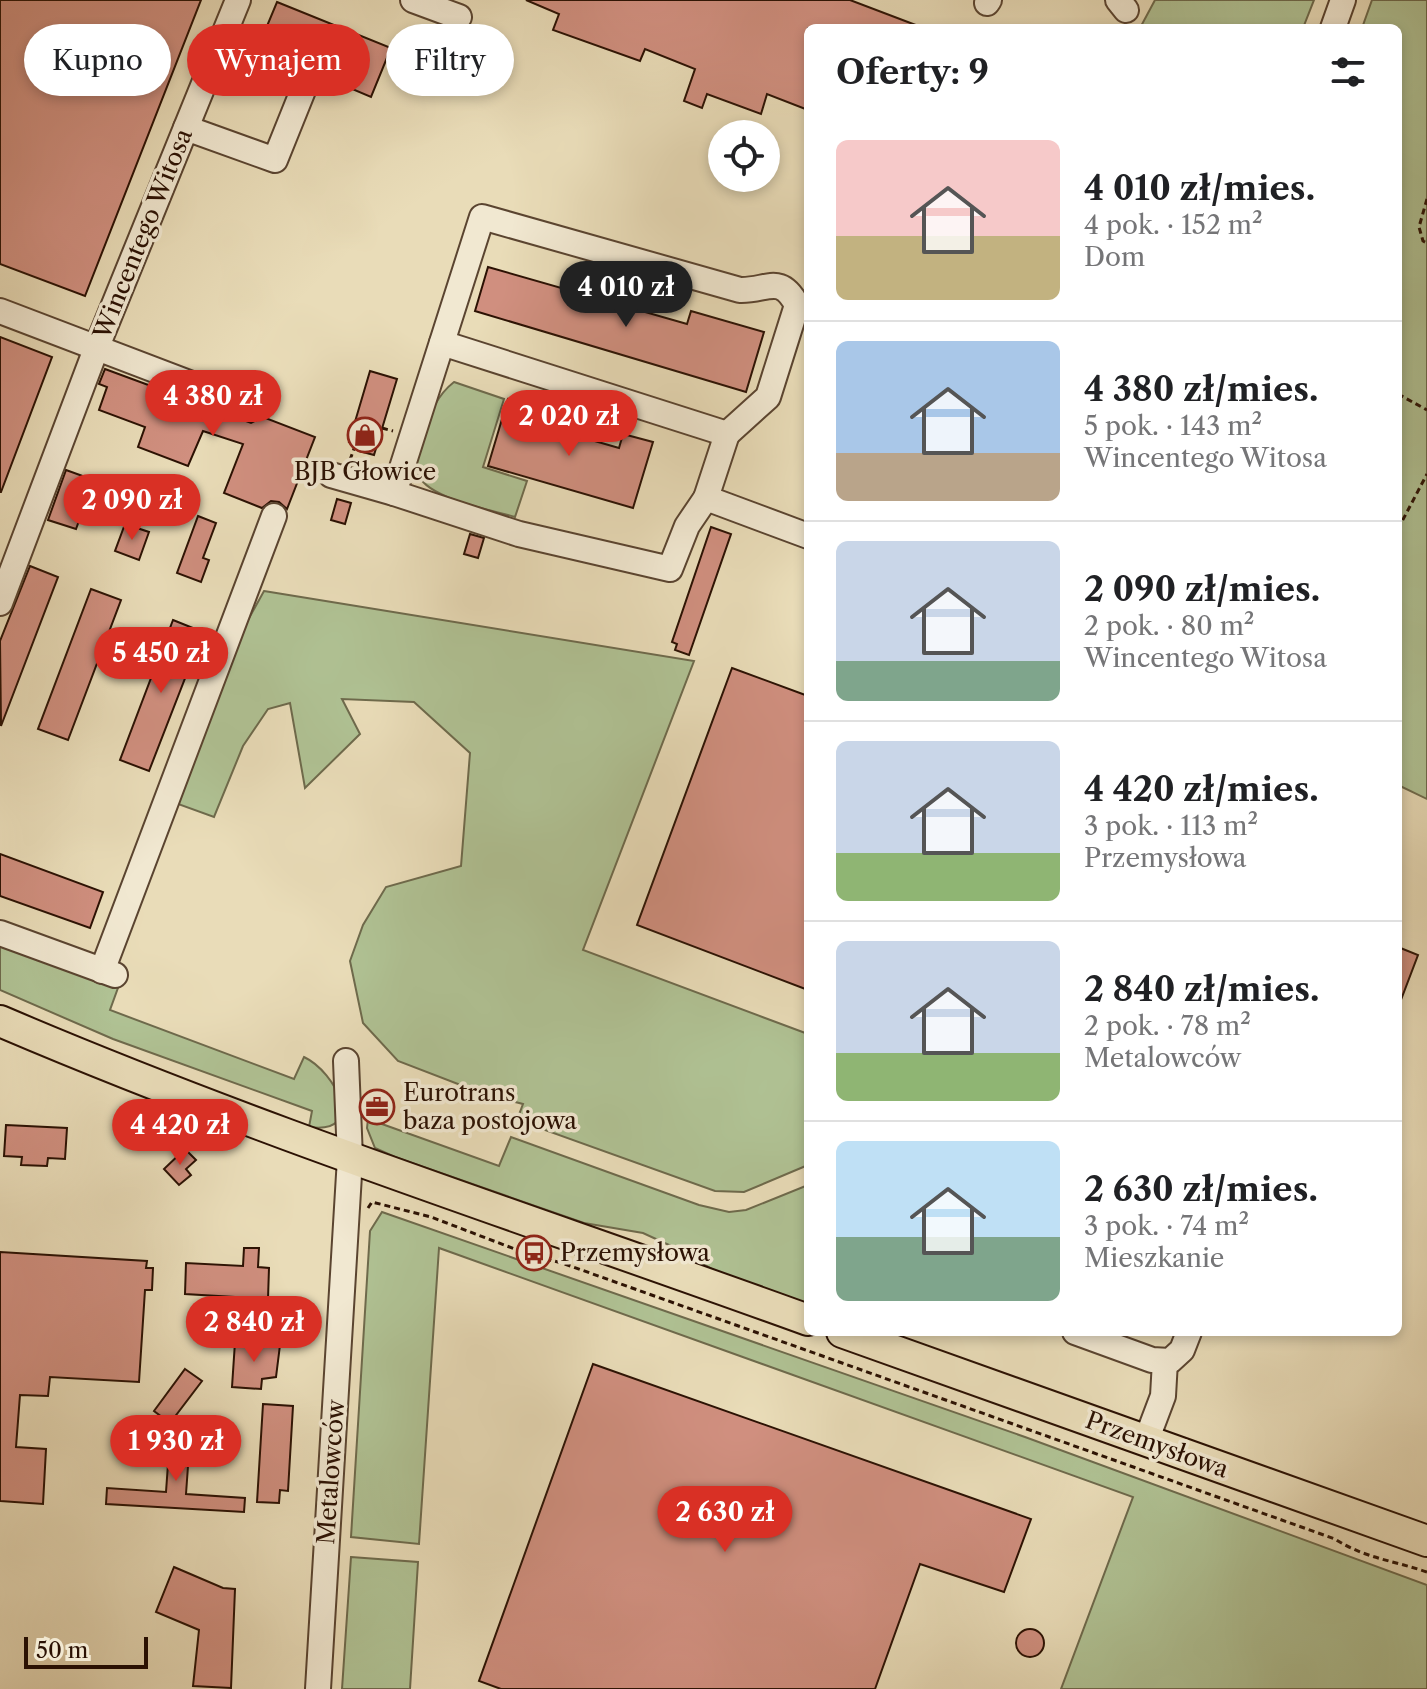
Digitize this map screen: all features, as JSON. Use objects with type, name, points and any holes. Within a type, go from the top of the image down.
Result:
[{"type":"main road","points":[[0,1021],[96,1062],[350,1158],[804,1319]]},
{"type":"main road","name":"Przemysłowa","points":[[858,1336],[1427,1541]]},
{"type":"street","name":"Wincentego Witosa","points":[[0,603],[96,349],[238,0]]},
{"type":"street","points":[[413,0],[459,17]]},
{"type":"street","points":[[1334,24],[1343,0]]},
{"type":"street","points":[[186,128],[275,160],[301,96]]},
{"type":"street","points":[[331,475],[519,534],[670,569],[687,526],[706,498],[727,434],[768,397],[797,305],[790,293],[779,285],[754,291],[740,290],[482,217],[394,493]]},
{"type":"street","points":[[0,311],[252,407]]},
{"type":"street","points":[[442,343],[727,434]]},
{"type":"street","points":[[706,498],[804,534]]},
{"type":"street","points":[[0,933],[108,973],[274,516]]},
{"type":"street","name":"Metalowców","points":[[318,1689],[350,1158],[346,1061]]},
{"type":"street","points":[[1086,1336],[1152,1360],[1165,1361],[1170,1361],[1182,1350],[1187,1336]]},
{"type":"street","points":[[1146,1441],[1163,1396],[1165,1361]]},
{"type":"path","points":[[1427,199],[1419,227],[1423,241],[1427,243]]},
{"type":"path","points":[[1402,396],[1427,410]]},
{"type":"path","points":[[1402,522],[1427,474]]},
{"type":"path","points":[[372,1202],[431,1217],[533,1256],[562,1263],[1335,1539],[1369,1557],[1427,1572]]},
{"type":"green space","points":[[1155,0],[1314,0],[1305,24],[1142,24]]},
{"type":"green space","points":[[1372,0],[1427,0],[1427,799],[1402,787],[1402,24],[1363,24]]},
{"type":"green space","points":[[454,382],[504,399],[483,467],[527,481],[515,517],[444,496],[431,489],[417,471],[418,453],[431,413],[438,399]]},
{"type":"green space","points":[[264,591],[694,661],[583,950],[804,1033],[804,1167],[744,1192],[715,1191],[517,1120],[523,1104],[484,1094],[398,1061],[363,1023],[350,961],[363,925],[386,887],[461,866],[470,753],[414,702],[342,699],[360,734],[305,788],[290,703],[268,709],[243,746],[214,817],[178,804],[242,631]]},
{"type":"green space","points":[[0,941],[119,985],[110,1010],[294,1079],[304,1057],[326,1075],[335,1088],[341,1112],[337,1122],[327,1127],[309,1127],[312,1111],[113,1039],[0,990]]},
{"type":"green space","points":[[368,1119],[499,1166],[511,1137],[699,1205],[729,1212],[746,1210],[804,1187],[804,1303],[720,1274],[682,1251],[643,1233],[584,1223],[395,1157],[375,1148],[367,1128]]},
{"type":"green space","points":[[382,1212],[1025,1437],[1427,1585],[1427,1689],[1061,1689],[1133,1497],[439,1248],[419,1544],[351,1537],[370,1231]]},
{"type":"green space","points":[[351,1557],[418,1562],[410,1689],[342,1689]]},
{"type":"building","points":[[0,0],[201,0],[192,24],[187,24],[187,36],[171,77],[171,24],[24,24],[24,96],[163,96],[85,296],[0,264]]},
{"type":"building","points":[[526,0],[850,0],[913,24],[804,24],[804,108],[767,94],[761,114],[707,94],[702,108],[684,101],[695,69],[645,49],[640,61],[553,30],[559,14]]},
{"type":"building","points":[[277,2],[332,24],[268,24]]},
{"type":"building","points":[[370,40],[386,46],[386,60],[371,97]]},
{"type":"building","points":[[488,267],[687,324],[691,311],[764,332],[746,392],[475,311]]},
{"type":"building","points":[[0,337],[52,357],[1,492],[0,492]]},
{"type":"building","points":[[105,369],[251,423],[263,417],[315,437],[287,509],[279,502],[271,501],[262,508],[224,493],[243,444],[203,431],[188,466],[138,447],[145,427],[99,410],[107,387],[99,384]]},
{"type":"building","points":[[370,371],[397,379],[374,455],[359,451],[361,446],[349,442]]},
{"type":"building","points":[[508,399],[537,408],[532,423],[619,448],[623,434],[653,442],[633,508],[488,466]]},
{"type":"building","points":[[66,470],[94,480],[76,529],[48,520]]},
{"type":"building","points":[[337,499],[351,503],[345,524],[331,520]]},
{"type":"building","points":[[198,516],[216,523],[203,558],[209,560],[201,582],[177,573]]},
{"type":"building","points":[[125,524],[149,532],[139,560],[115,551]]},
{"type":"building","points":[[711,527],[731,534],[689,655],[675,650],[677,644],[672,642]]},
{"type":"building","points":[[470,534],[484,538],[478,558],[464,554]]},
{"type":"building","points":[[30,566],[58,577],[1,726],[0,641]]},
{"type":"building","points":[[91,589],[121,600],[68,740],[38,729]]},
{"type":"building","points":[[173,620],[203,632],[149,771],[120,760]]},
{"type":"building","points":[[732,668],[804,695],[804,988],[637,925]]},
{"type":"building","points":[[0,854],[103,892],[90,928],[0,896]]},
{"type":"building","points":[[1402,949],[1418,955],[1402,997]]},
{"type":"building","points":[[6,1125],[67,1128],[65,1159],[48,1158],[47,1166],[21,1165],[22,1157],[4,1156]]},
{"type":"building","points":[[185,1149],[196,1160],[186,1169],[191,1175],[179,1185],[164,1169]]},
{"type":"building","points":[[244,1248],[259,1248],[258,1267],[269,1268],[268,1299],[185,1294],[186,1263],[243,1266]]},
{"type":"building","points":[[0,1252],[147,1261],[146,1268],[153,1268],[152,1290],[145,1290],[139,1382],[50,1377],[48,1396],[20,1395],[16,1447],[46,1449],[43,1504],[0,1501]]},
{"type":"building","points":[[235,1342],[280,1345],[276,1377],[262,1379],[261,1389],[232,1387]]},
{"type":"building","points":[[593,1364],[1031,1519],[1004,1592],[920,1564],[875,1689],[501,1689],[479,1681]]},
{"type":"building","points":[[185,1369],[202,1381],[170,1423],[154,1411]]},
{"type":"building","points":[[263,1404],[293,1406],[288,1491],[280,1490],[279,1503],[257,1502]]},
{"type":"building","points":[[171,1422],[191,1424],[186,1494],[245,1498],[244,1512],[106,1504],[107,1488],[166,1492]]},
{"type":"building","points":[[174,1567],[223,1588],[235,1589],[231,1688],[193,1686],[199,1630],[156,1612]]},
{"type":"building","points":[[1030,1629],[1040,1633],[1044,1643],[1040,1653],[1030,1657],[1020,1653],[1016,1643],[1020,1633]]},
{"type":"place","name":"BJB Głowice","points":[[365,435]]},
{"type":"place","name":"Eurotrans baza postojowa","points":[[377,1107]]},
{"type":"place","name":"Przemysłowa","points":[[534,1253]]}]
